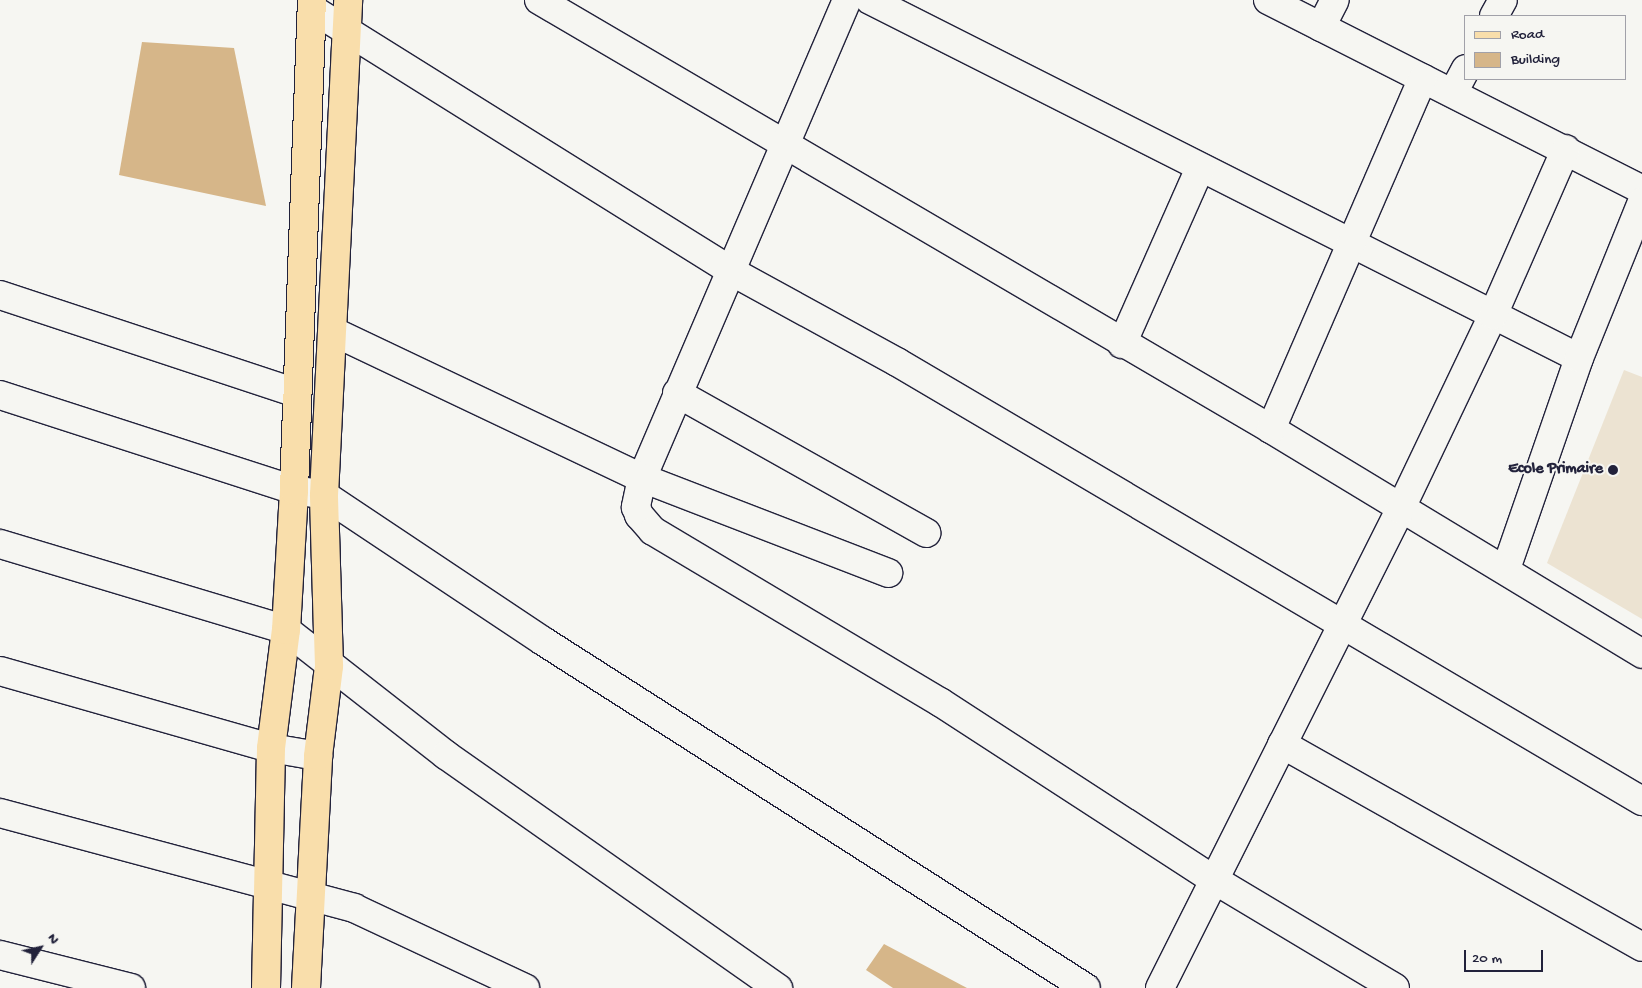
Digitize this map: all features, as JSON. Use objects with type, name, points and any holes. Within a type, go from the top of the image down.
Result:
[{"type":"main road","points":[[306,988],[318,756],[329,666],[324,495],[334,332],[348,0]]},
{"type":"main road","points":[[266,988],[271,748],[286,630],[294,490],[312,5]]},
{"type":"street","points":[[540,0],[783,145],[1271,430],[1400,510],[1506,569],[1642,654]]},
{"type":"street","points":[[848,0],[783,145],[677,393],[642,478],[636,507],[653,531],[948,708],[1213,879],[1395,988]]},
{"type":"street","points":[[870,0],[1353,246],[1579,358]]},
{"type":"street","points":[[1268,0],[1423,78],[1460,81],[1566,149],[1642,190]]},
{"type":"street","points":[[1322,27],[1334,0]]},
{"type":"street","points":[[1495,15],[1503,0]]},
{"type":"street","points":[[312,5],[348,30],[729,270],[897,362],[1092,481],[1340,623],[1642,802]]},
{"type":"street","points":[[1271,430],[1353,246],[1423,78]]},
{"type":"street","points":[[1160,988],[1340,623],[1400,510],[1493,315],[1566,149]]},
{"type":"street","points":[[1122,344],[1200,168]]},
{"type":"street","points":[[1506,569],[1579,358],[1642,202]]},
{"type":"street","points":[[0,295],[297,393]]},
{"type":"street","points":[[334,332],[642,478],[888,572]]},
{"type":"street","points":[[677,393],[926,533]]},
{"type":"street","points":[[0,395],[294,490],[324,495],[543,641],[1086,988]]},
{"type":"street","points":[[0,544],[286,630],[329,666],[554,833],[778,988]]},
{"type":"street","points":[[0,671],[271,748],[318,756]]},
{"type":"street","points":[[1282,744],[1642,947]]},
{"type":"street","points":[[0,813],[310,894],[354,908],[525,988]]},
{"type":"street","points":[[0,955],[131,988]]},
{"type":"shaded area","name":"Ecole Primaire","points":[[1624,370],[1642,377],[1642,619],[1547,563]]},
{"type":"building","points":[[142,42],[234,48],[266,206],[119,175]]},
{"type":"building","points":[[884,944],[967,988],[893,988],[866,970]]},
{"type":"place","name":"Ecole Primaire","points":[[1613,470]]}]
